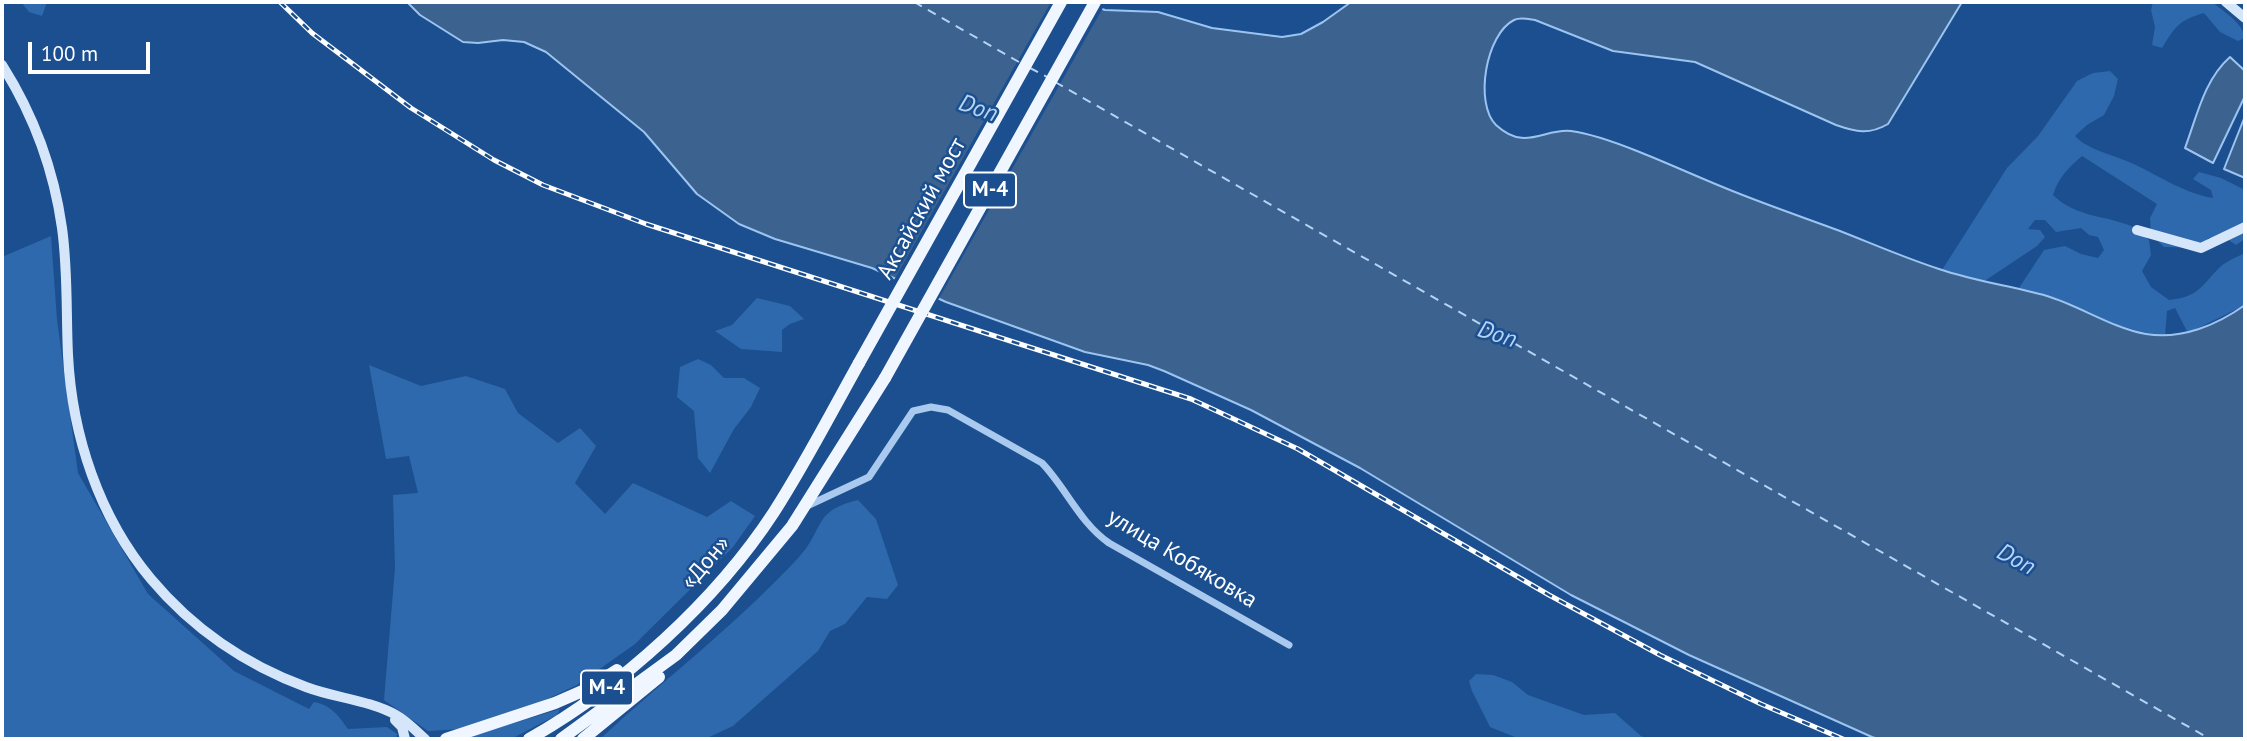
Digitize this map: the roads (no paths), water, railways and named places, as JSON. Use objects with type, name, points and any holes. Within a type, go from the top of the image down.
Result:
[{"type":"main road","name":"Аксайский мост","points":[[859,363],[1061,2]]},
{"type":"main road","name":"«Дон»","points":[[561,739],[676,655],[722,610],[792,526],[885,378],[1095,2]]},
{"type":"main road","points":[[2226,2],[2245,18]]},
{"type":"main road","points":[[2,65],[47,160],[56,192],[62,230],[73,407],[85,454],[115,526],[151,579],[194,623],[221,644],[264,670],[307,688],[382,709],[405,721],[425,739]]},
{"type":"main road","points":[[2137,230],[2201,248],[2245,227]]},
{"type":"main road","name":"«Дон»","points":[[529,739],[558,723],[608,687],[708,599],[774,513],[859,363]]},
{"type":"main road","points":[[446,739],[555,704],[587,689],[677,626]]},
{"type":"main road","points":[[583,739],[668,670],[676,655]]},
{"type":"main road","points":[[382,709],[399,723],[405,739]]},
{"type":"street","name":"улица Кобяковка","points":[[803,508],[869,477],[913,411],[931,407],[947,410],[1042,463],[1098,536],[1289,645]]},
{"type":"water","name":"Don","points":[[407,2],[1083,2],[1105,10],[1158,12],[1212,28],[1282,37],[1301,34],[1351,2],[1962,2],[1888,124],[1875,130],[1856,131],[1836,125],[1695,62],[1613,51],[1524,18],[1514,20],[1504,28],[1490,54],[1485,86],[1489,115],[1496,125],[1516,137],[1571,131],[1605,139],[1914,260],[1966,277],[2047,296],[2133,331],[2159,335],[2185,333],[2211,325],[2245,305],[2245,739],[1872,737],[1689,655],[1571,595],[1360,468],[1251,410],[1148,365],[1085,352],[946,302],[872,268],[775,239],[739,224],[697,194],[644,132],[546,52],[524,42],[463,42],[420,15]]},
{"type":"water","points":[[2230,57],[2245,71],[2245,96],[2213,163],[2185,148],[2208,87]]},
{"type":"water","points":[[2245,116],[2245,178],[2224,169]]},
{"type":"railway","points":[[280,2],[312,33],[411,108],[494,160],[543,185],[646,224],[1191,399],[1298,449],[1549,595],[1660,655],[1761,704],[1843,739]]}]
